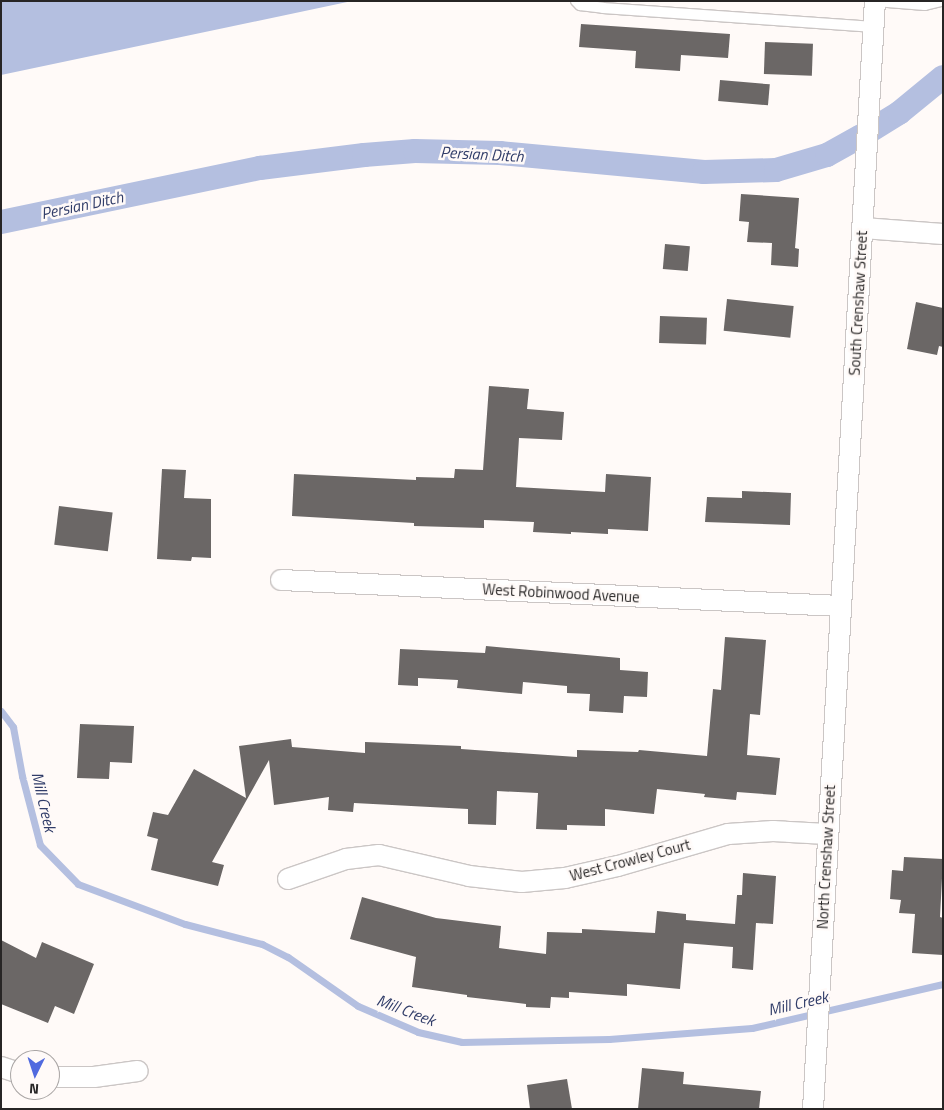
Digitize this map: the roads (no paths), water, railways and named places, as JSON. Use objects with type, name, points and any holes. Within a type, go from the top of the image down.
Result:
[{"type":"street","name":"South Crenshaw Street","points":[[840,606],[875,1]]},
{"type":"street","points":[[863,228],[943,234]]},
{"type":"street","name":"West Robinwood Avenue","points":[[282,580],[840,606]]},
{"type":"street","name":"North Crenshaw Street","points":[[813,1109],[840,606]]},
{"type":"street","name":"West Crowley Court","points":[[288,880],[346,859],[379,855],[470,876],[522,882],[564,878],[618,866],[728,834],[774,830],[827,834]]},
{"type":"street","points":[[60,1077],[94,1077],[138,1071]]},
{"type":"lane","points":[[576,1],[580,4],[602,8],[874,27]]},
{"type":"lane","points":[[875,1],[925,5],[941,1]]},
{"type":"water","points":[[1,1],[352,1],[1,75]]},
{"type":"waterway","name":"Persian Ditch","points":[[1,222],[260,168],[364,155],[415,151],[500,153],[704,172],[776,170],[827,155],[860,137],[899,113],[943,77]]},
{"type":"waterway","name":"Mill Creek","points":[[1,711],[13,727],[22,776],[40,845],[78,884],[185,924],[262,944],[288,957],[358,1006],[418,1032],[462,1042],[609,1039],[752,1028],[943,984]]}]
